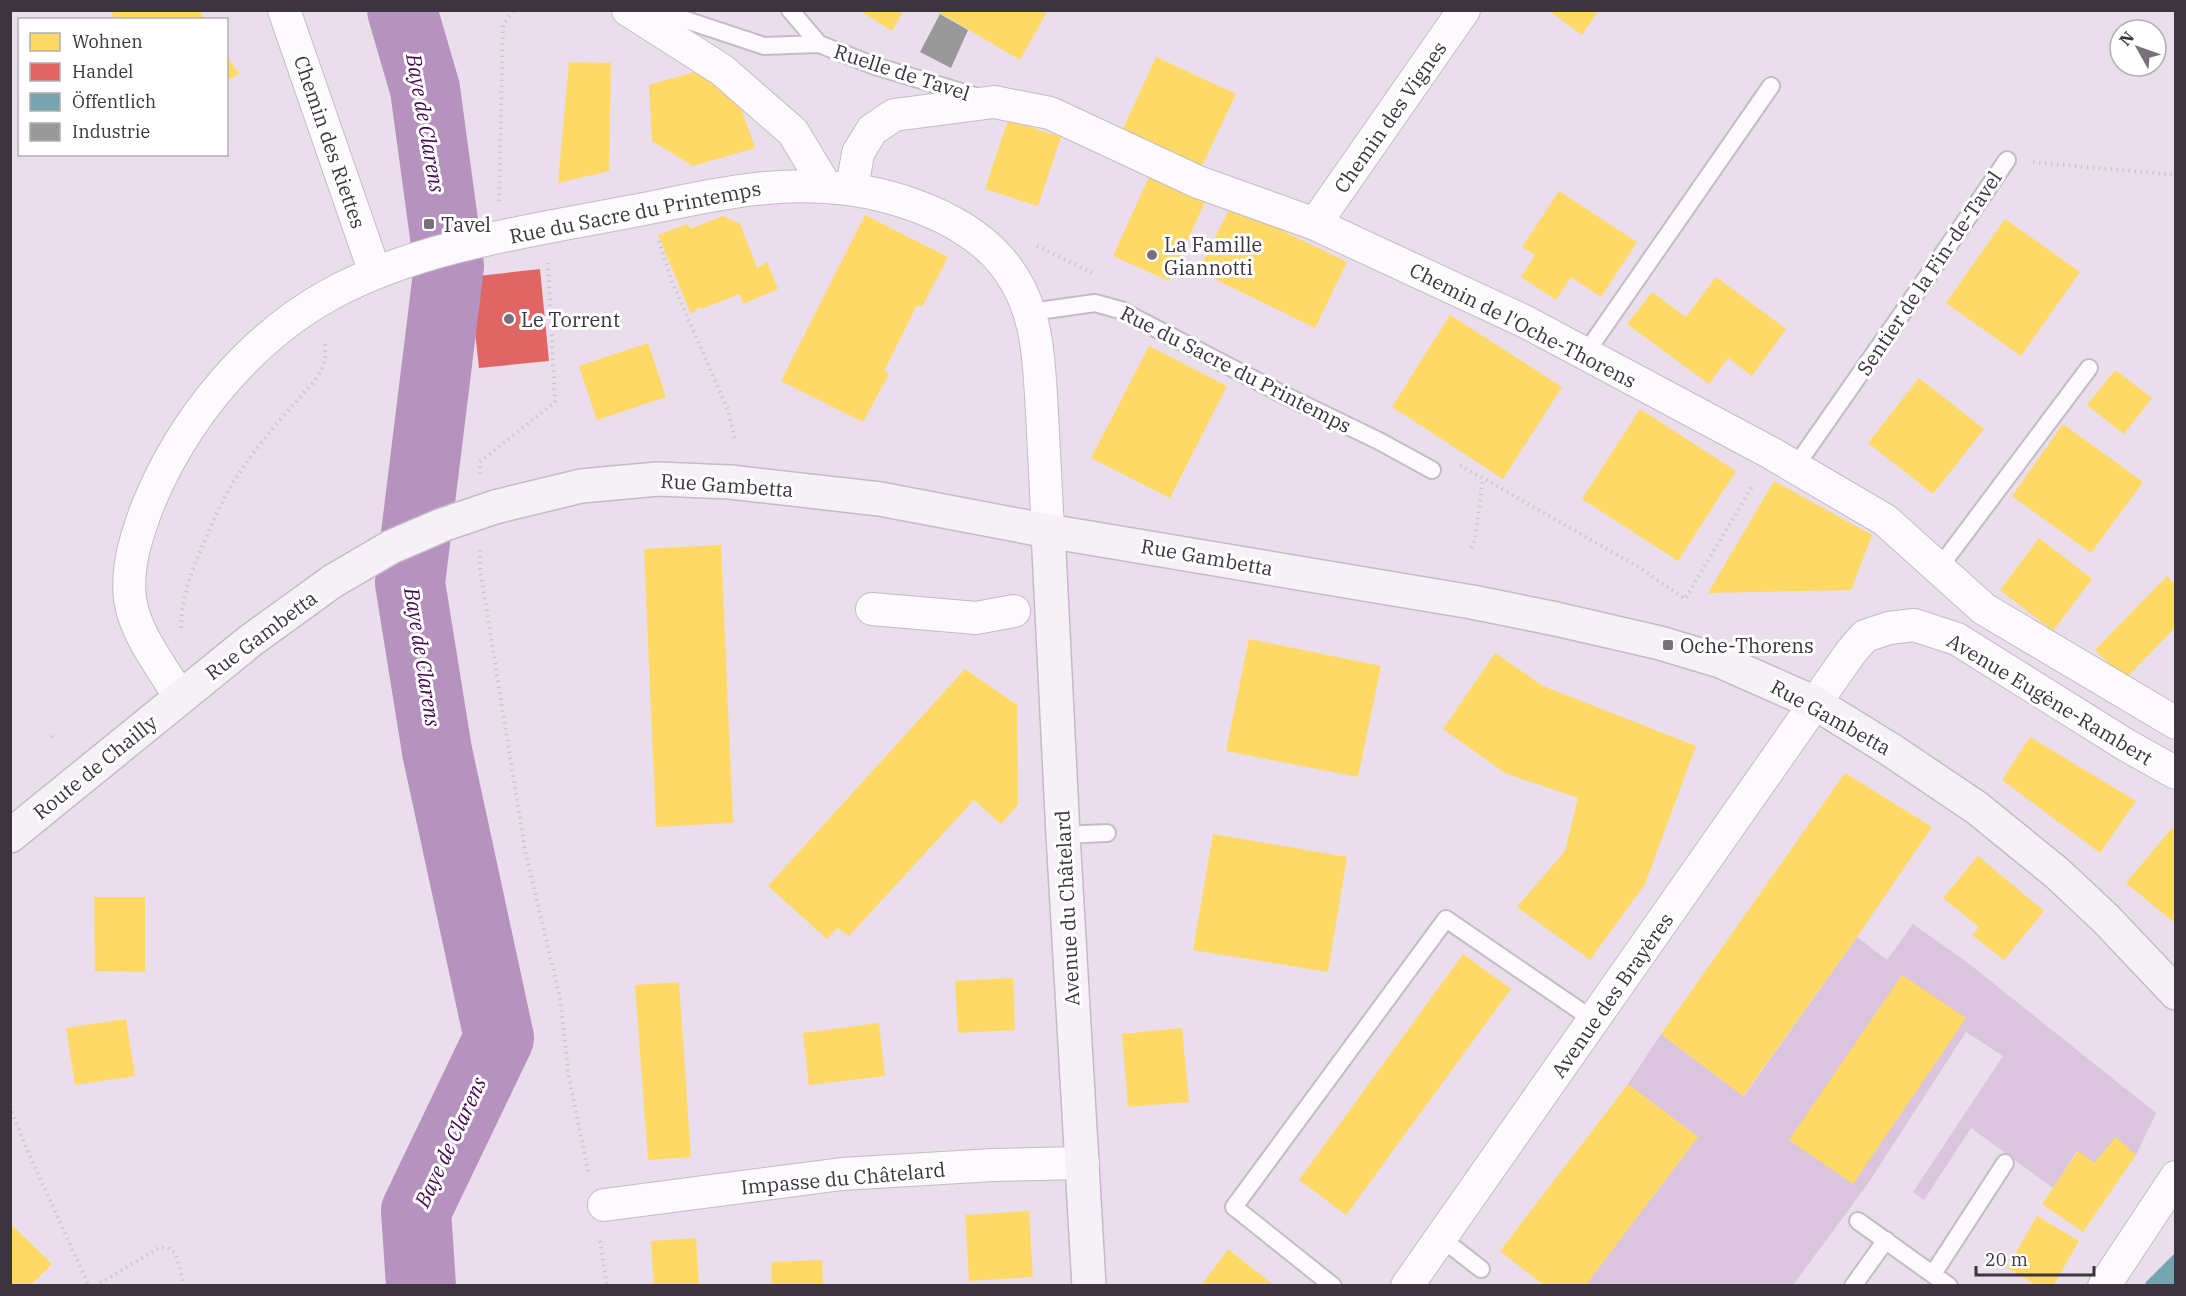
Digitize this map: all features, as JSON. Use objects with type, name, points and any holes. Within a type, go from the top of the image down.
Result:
[{"type":"main road","name":"Rue Gambetta","points":[[180,698],[250,641],[333,581],[391,547],[442,525],[487,496],[658,479],[706,481],[880,499],[1048,531],[1556,618],[1660,643],[1720,661],[1815,703],[1891,750],[1977,808],[2074,888],[2175,993]]},
{"type":"main road","name":"Avenue du Châtelard","points":[[1048,531],[1089,1286]]},
{"type":"main road","name":"Route de Chailly","points":[[10,836],[180,698]]},
{"type":"street","name":"Chemin des Riettes","points":[[284,10],[375,273]]},
{"type":"street","points":[[628,10],[722,70],[793,132],[839,188]]},
{"type":"street","name":"Chemin des Vignes","points":[[1315,224],[1464,10]]},
{"type":"street","name":"Chemin de l'Oche-Thorens","points":[[839,188],[872,130],[894,115],[994,102],[1050,113],[1198,182],[1315,224],[1526,322],[1795,466],[1885,520],[1984,609],[2175,723]]},
{"type":"street","name":"Rue du Sacre du Printemps","points":[[180,698],[142,634],[130,601],[130,567],[140,525],[156,486],[189,427],[251,354],[303,311],[331,294],[375,273],[486,240],[753,188],[789,185],[839,188],[893,199],[929,211],[966,230],[990,248],[1008,268],[1031,312],[1038,348],[1048,531]]},
{"type":"street","points":[[872,609],[976,618],[1014,611]]},
{"type":"street","name":"Avenue Eugène-Rambert","points":[[1815,703],[1865,636],[1889,628],[1914,625],[1957,639],[2126,745],[2175,773]]},
{"type":"street","name":"Avenue des Brayères","points":[[1409,1284],[1595,1021],[1815,703]]},
{"type":"street","name":"Impasse du Châtelard","points":[[597,1205],[842,1174],[993,1165],[1083,1163]]},
{"type":"street","points":[[2104,1286],[2175,1177]]},
{"type":"lane","points":[[656,10],[764,46],[819,44]]},
{"type":"lane","name":"Ruelle de Tavel","points":[[790,10],[819,44],[875,66],[994,102]]},
{"type":"lane","points":[[1585,354],[1771,86]]},
{"type":"lane","name":"Sentier de la Fin-de-Tavel","points":[[1795,466],[2007,160]]},
{"type":"lane","name":"Rue du Sacre du Printemps","points":[[1031,312],[1095,303],[1120,310],[1280,393],[1380,441],[1432,470]]},
{"type":"lane","points":[[1939,568],[2089,368]]},
{"type":"lane","points":[[1063,835],[1107,834]]},
{"type":"lane","points":[[1333,1286],[1233,1207],[1446,919],[1595,1021]]},
{"type":"lane","points":[[1934,1274],[2006,1163]]},
{"type":"lane","points":[[1858,1221],[1949,1286]]},
{"type":"lane","points":[[1441,1238],[1481,1269]]},
{"type":"lane","points":[[1853,1286],[1886,1240]]},
{"type":"path","points":[[499,208],[503,25],[514,10]]},
{"type":"path","name":"Sentier de la Fin-de-Tavel","points":[[2007,160],[2175,175]]},
{"type":"path","points":[[658,240],[671,279],[728,410],[735,439]]},
{"type":"path","points":[[487,496],[480,462],[555,402],[548,253]]},
{"type":"path","points":[[181,631],[182,607],[191,569],[216,514],[258,446],[317,378],[327,356],[323,337]]},
{"type":"path","points":[[1471,548],[1475,540],[1483,478]]},
{"type":"path","points":[[1685,599],[1748,493]]},
{"type":"path","points":[[480,545],[480,569],[525,850],[560,998],[568,1078],[597,1205],[606,1286]]},
{"type":"path","points":[[52,735],[56,741]]},
{"type":"path","points":[[10,1106],[24,1143],[89,1286]]},
{"type":"path","points":[[95,1286],[159,1248],[167,1247],[176,1254],[184,1286]]},
{"type":"shaded area","points":[[1913,924],[1968,963],[2156,1113],[2136,1155],[2094,1163],[2077,1151],[2053,1188],[1971,1128],[1924,1200],[1913,1192],[2003,1056],[1966,1032],[1867,1185],[1793,1285],[1585,1286],[1697,1137],[1628,1084],[1661,1034],[1744,1096],[1857,937],[1887,960]]},
{"type":"building: Wohnen","points":[[110,10],[200,10],[204,18],[114,18]]},
{"type":"building: Wohnen","points":[[859,10],[904,10],[892,31]]},
{"type":"building: Wohnen","points":[[935,10],[1048,10],[1020,60]]},
{"type":"building: Wohnen","points":[[1548,10],[1599,10],[1582,35]]},
{"type":"building: Wohnen","points":[[228,57],[239,74],[228,80]]},
{"type":"building: Wohnen","points":[[1156,57],[1236,94],[1201,168],[1122,131]]},
{"type":"building: Wohnen","points":[[569,62],[611,63],[609,171],[558,183]]},
{"type":"building: Wohnen","points":[[705,69],[735,90],[755,148],[693,166],[652,141],[649,85]]},
{"type":"building: Wohnen","points":[[1008,120],[1061,137],[1038,206],[985,189]]},
{"type":"building: Wohnen","points":[[1149,177],[1205,202],[1169,281],[1113,256]]},
{"type":"building: Wohnen","points":[[1559,191],[1637,242],[1601,297],[1571,277],[1556,300],[1521,277],[1535,255],[1522,247]]},
{"type":"building: Wohnen","points":[[1231,206],[1347,262],[1315,328],[1198,271]]},
{"type":"building: Wohnen","points":[[865,215],[948,257],[922,307],[917,305],[884,371],[889,374],[863,422],[781,381]]},
{"type":"building: Wohnen","points":[[723,216],[740,224],[757,268],[767,262],[778,289],[743,304],[740,294],[701,309],[700,307],[691,314],[658,235],[688,224],[690,229]]},
{"type":"building: Wohnen","points":[[2005,219],[2080,272],[2021,356],[1946,303]]},
{"type":"building: Wohnen","points":[[1716,277],[1786,329],[1752,376],[1728,358],[1709,384],[1627,324],[1652,292],[1686,317]]},
{"type":"building: Wohnen","points":[[1450,315],[1562,387],[1503,479],[1392,407]]},
{"type":"building: Wohnen","points":[[648,343],[666,397],[597,420],[579,366]]},
{"type":"building: Wohnen","points":[[1149,346],[1227,386],[1170,498],[1091,458]]},
{"type":"building: Wohnen","points":[[2115,370],[2152,398],[2124,434],[2087,405]]},
{"type":"building: Wohnen","points":[[1919,378],[1984,429],[1933,494],[1868,443]]},
{"type":"building: Wohnen","points":[[1640,409],[1736,471],[1678,561],[1582,499]]},
{"type":"building: Wohnen","points":[[2063,424],[2143,482],[2091,553],[2012,496]]},
{"type":"building: Wohnen","points":[[1774,481],[1872,535],[1851,590],[1708,593]]},
{"type":"building: Wohnen","points":[[2039,538],[2092,579],[2053,631],[2000,590]]},
{"type":"building: Wohnen","points":[[721,545],[733,823],[656,827],[644,549]]},
{"type":"building: Wohnen","points":[[2167,576],[2176,585],[2176,627],[2125,679],[2095,650]]},
{"type":"building: Wohnen","points":[[1249,639],[1381,666],[1358,777],[1226,751]]},
{"type":"building: Wohnen","points":[[1495,653],[1543,686],[1696,746],[1645,884],[1590,960],[1517,907],[1565,851],[1578,798],[1505,773],[1443,729]]},
{"type":"building: Wohnen","points":[[965,669],[1017,705],[1018,805],[1001,824],[974,800],[849,936],[837,928],[827,939],[768,886]]},
{"type":"building: Wohnen","points":[[2030,737],[2136,801],[2100,853],[2002,780]]},
{"type":"building: Wohnen","points":[[1845,773],[1932,827],[1857,937],[1743,1096],[1661,1034]]},
{"type":"building: Wohnen","points":[[2172,828],[2176,832],[2176,924],[2126,883]]},
{"type":"building: Wohnen","points":[[1213,834],[1347,857],[1328,972],[1193,950]]},
{"type":"building: Wohnen","points":[[1978,856],[2044,911],[2004,960],[1972,935],[1979,927],[1943,898]]},
{"type":"building: Wohnen","points":[[94,897],[145,897],[145,972],[95,971]]},
{"type":"building: Wohnen","points":[[1463,954],[1511,989],[1346,1215],[1299,1180]]},
{"type":"building: Wohnen","points":[[1902,975],[1966,1018],[1853,1184],[1789,1140]]},
{"type":"building: Wohnen","points":[[1013,978],[1015,1030],[958,1033],[955,981]]},
{"type":"building: Wohnen","points":[[679,982],[691,1157],[648,1160],[635,985]]},
{"type":"building: Wohnen","points":[[126,1019],[135,1076],[75,1085],[66,1028]]},
{"type":"building: Wohnen","points":[[879,1023],[885,1076],[809,1085],[803,1033]]},
{"type":"building: Wohnen","points":[[1182,1028],[1189,1102],[1128,1107],[1122,1034]]},
{"type":"building: Wohnen","points":[[1628,1084],[1698,1137],[1585,1286],[1545,1286],[1500,1251]]},
{"type":"building: Wohnen","points":[[2116,1137],[2136,1155],[2083,1232],[2042,1204],[2078,1151],[2094,1163]]},
{"type":"building: Wohnen","points":[[1029,1211],[1033,1277],[969,1281],[965,1215]]},
{"type":"building: Wohnen","points":[[2037,1216],[2079,1241],[2053,1286],[2038,1286],[2007,1268]]},
{"type":"building: Wohnen","points":[[10,1223],[52,1264],[30,1286],[10,1286]]},
{"type":"building: Wohnen","points":[[696,1238],[699,1286],[654,1286],[651,1241]]},
{"type":"building: Wohnen","points":[[1228,1249],[1275,1286],[1201,1286]]},
{"type":"building: Wohnen","points":[[822,1260],[823,1286],[772,1286],[771,1262]]},
{"type":"building: Handel","name":"Le Torrent","points":[[540,269],[549,361],[479,368],[469,277]]},
{"type":"building: Öffentlich","points":[[2176,1252],[2176,1286],[2148,1286],[2145,1283]]},
{"type":"building: Industrie","points":[[940,14],[968,30],[951,68],[920,52]]},
{"type":"waterway","name":"Baye de Clarens","points":[[402,10],[425,89],[449,266],[410,583],[437,751],[499,1038],[416,1211],[421,1286]]},
{"type":"place","name":"Tavel","points":[[429,224]]},
{"type":"place","name":"La Famille Giannotti","points":[[1152,255]]},
{"type":"place","name":"Le Torrent","points":[[509,319]]},
{"type":"place","name":"Oche-Thorens","points":[[1668,645]]}]
